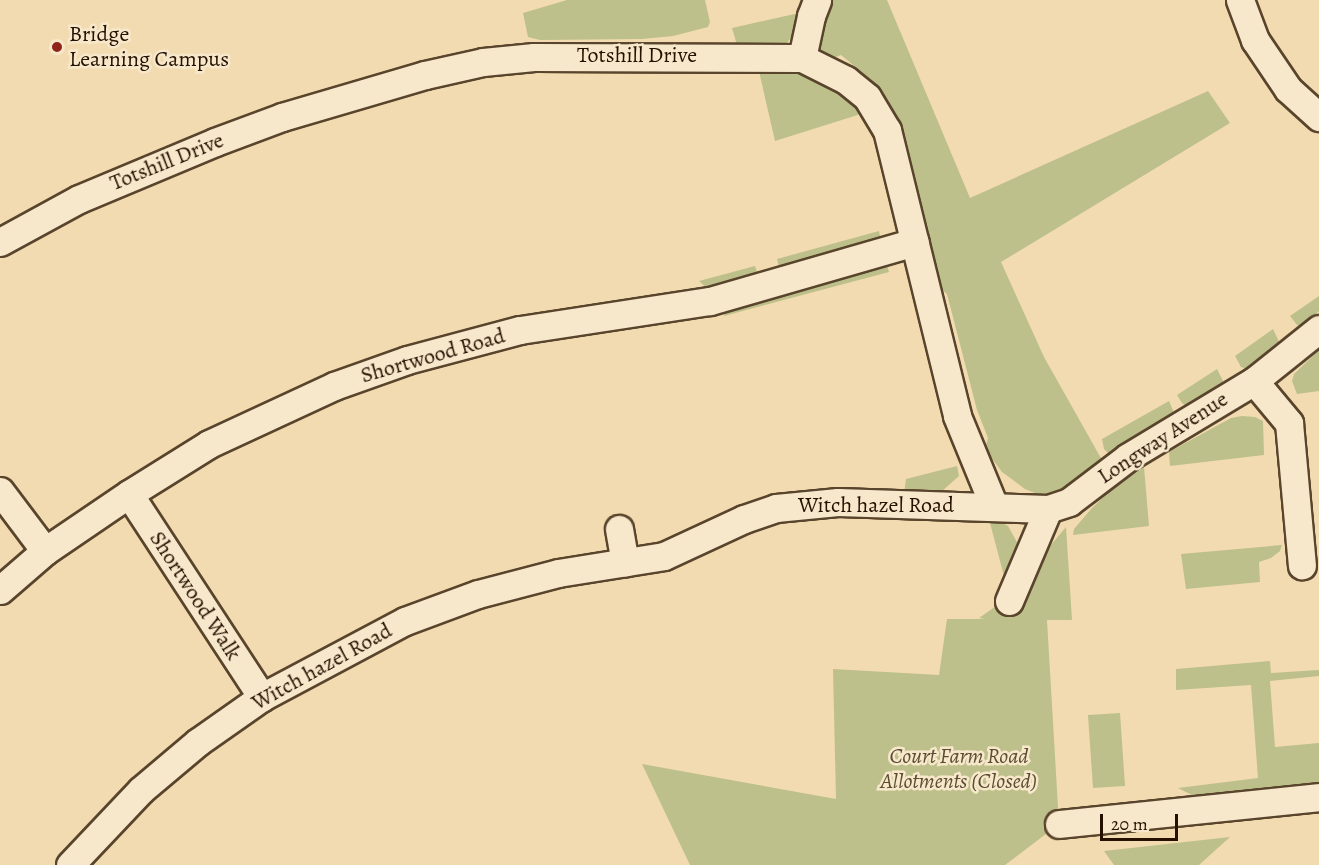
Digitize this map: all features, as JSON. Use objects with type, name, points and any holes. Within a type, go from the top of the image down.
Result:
[{"type":"street","points":[[802,58],[811,16],[818,0]]},
{"type":"street","points":[[1240,0],[1242,12],[1255,40],[1288,89],[1319,117]]},
{"type":"street","name":"Totshill Drive","points":[[0,242],[79,199],[215,142],[282,117],[425,75],[483,62],[534,57],[802,58],[846,80],[867,97],[887,130],[957,416],[994,506]]},
{"type":"street","name":"Shortwood Road","points":[[0,590],[45,551],[129,494],[209,444],[334,386],[407,360],[520,330],[710,301],[915,242]]},
{"type":"street","name":"Longway Avenue","points":[[994,506],[1048,509],[1069,502],[1128,457],[1254,381],[1319,329]]},
{"type":"street","points":[[1254,381],[1289,423],[1302,565]]},
{"type":"street","points":[[0,491],[45,551]]},
{"type":"street","name":"Shortwood Walk","points":[[129,494],[262,697]]},
{"type":"street","name":"Witch hazel Road","points":[[70,865],[141,790],[198,742],[262,697],[405,621],[468,598],[558,573],[664,556],[744,519],[776,508],[823,502],[994,506]]},
{"type":"street","points":[[1009,601],[1048,509]]},
{"type":"street","points":[[619,528],[625,562]]},
{"type":"street","points":[[1059,824],[1319,797]]},
{"type":"green space","points":[[567,0],[705,0],[710,22],[708,27],[673,36],[642,39],[540,40],[528,37],[523,13]]},
{"type":"green space","points":[[830,0],[887,0],[970,198],[1208,91],[1230,123],[1001,262],[1044,357],[1102,460],[1067,490],[1054,495],[1040,495],[1025,489],[1002,472],[985,449],[988,438],[977,410],[947,294],[937,286],[880,101],[882,89],[841,55],[831,59],[820,53],[817,41]]},
{"type":"green space","points":[[799,13],[794,34],[786,44],[737,45],[732,28]]},
{"type":"green space","points":[[758,67],[805,70],[848,95],[864,113],[775,141]]},
{"type":"green space","points":[[879,231],[881,241],[780,271],[777,259]]},
{"type":"green space","points":[[886,262],[889,272],[724,316],[725,310]]},
{"type":"green space","points":[[755,266],[758,275],[707,288],[699,281]]},
{"type":"green space","points":[[1319,296],[1319,311],[1303,326],[1297,325],[1290,316]]},
{"type":"green space","points":[[1273,329],[1281,346],[1250,370],[1241,367],[1235,356]]},
{"type":"green space","points":[[1319,350],[1319,391],[1297,394],[1292,381],[1294,374]]},
{"type":"green space","points":[[1217,369],[1225,385],[1189,408],[1182,403],[1177,395]]},
{"type":"green space","points":[[1169,401],[1175,415],[1109,454],[1104,449],[1102,439]]},
{"type":"green space","points":[[1255,417],[1263,421],[1264,455],[1170,466],[1169,452],[1231,418]]},
{"type":"green space","points":[[957,466],[959,476],[941,492],[904,494],[906,479]]},
{"type":"green space","points":[[1144,467],[1149,526],[1073,535],[1074,529],[1092,508],[1114,487]]},
{"type":"green space","points":[[993,518],[1008,526],[1018,544],[1018,552],[1009,573],[1004,576],[990,523]]},
{"type":"green space","name":"Court Farm Road Allotments (Closed)","points":[[1066,527],[1072,620],[1047,620],[1059,824],[1005,865],[690,865],[642,764],[836,799],[833,669],[939,675],[947,619],[986,619],[979,618],[1002,602],[1016,607],[1045,552]]},
{"type":"green space","points":[[1282,545],[1280,551],[1271,558],[1259,562],[1260,582],[1186,589],[1181,554]]},
{"type":"green space","points":[[1270,661],[1271,673],[1319,670],[1319,676],[1270,681],[1275,747],[1319,743],[1319,782],[1192,795],[1178,788],[1258,778],[1251,685],[1176,690],[1176,669]]},
{"type":"green space","points":[[1120,713],[1125,786],[1093,788],[1088,715]]},
{"type":"green space","points":[[1230,837],[1199,865],[1114,865],[1104,851]]},
{"type":"place","name":"Bridge Learning Campus","points":[[57,47]]}]
